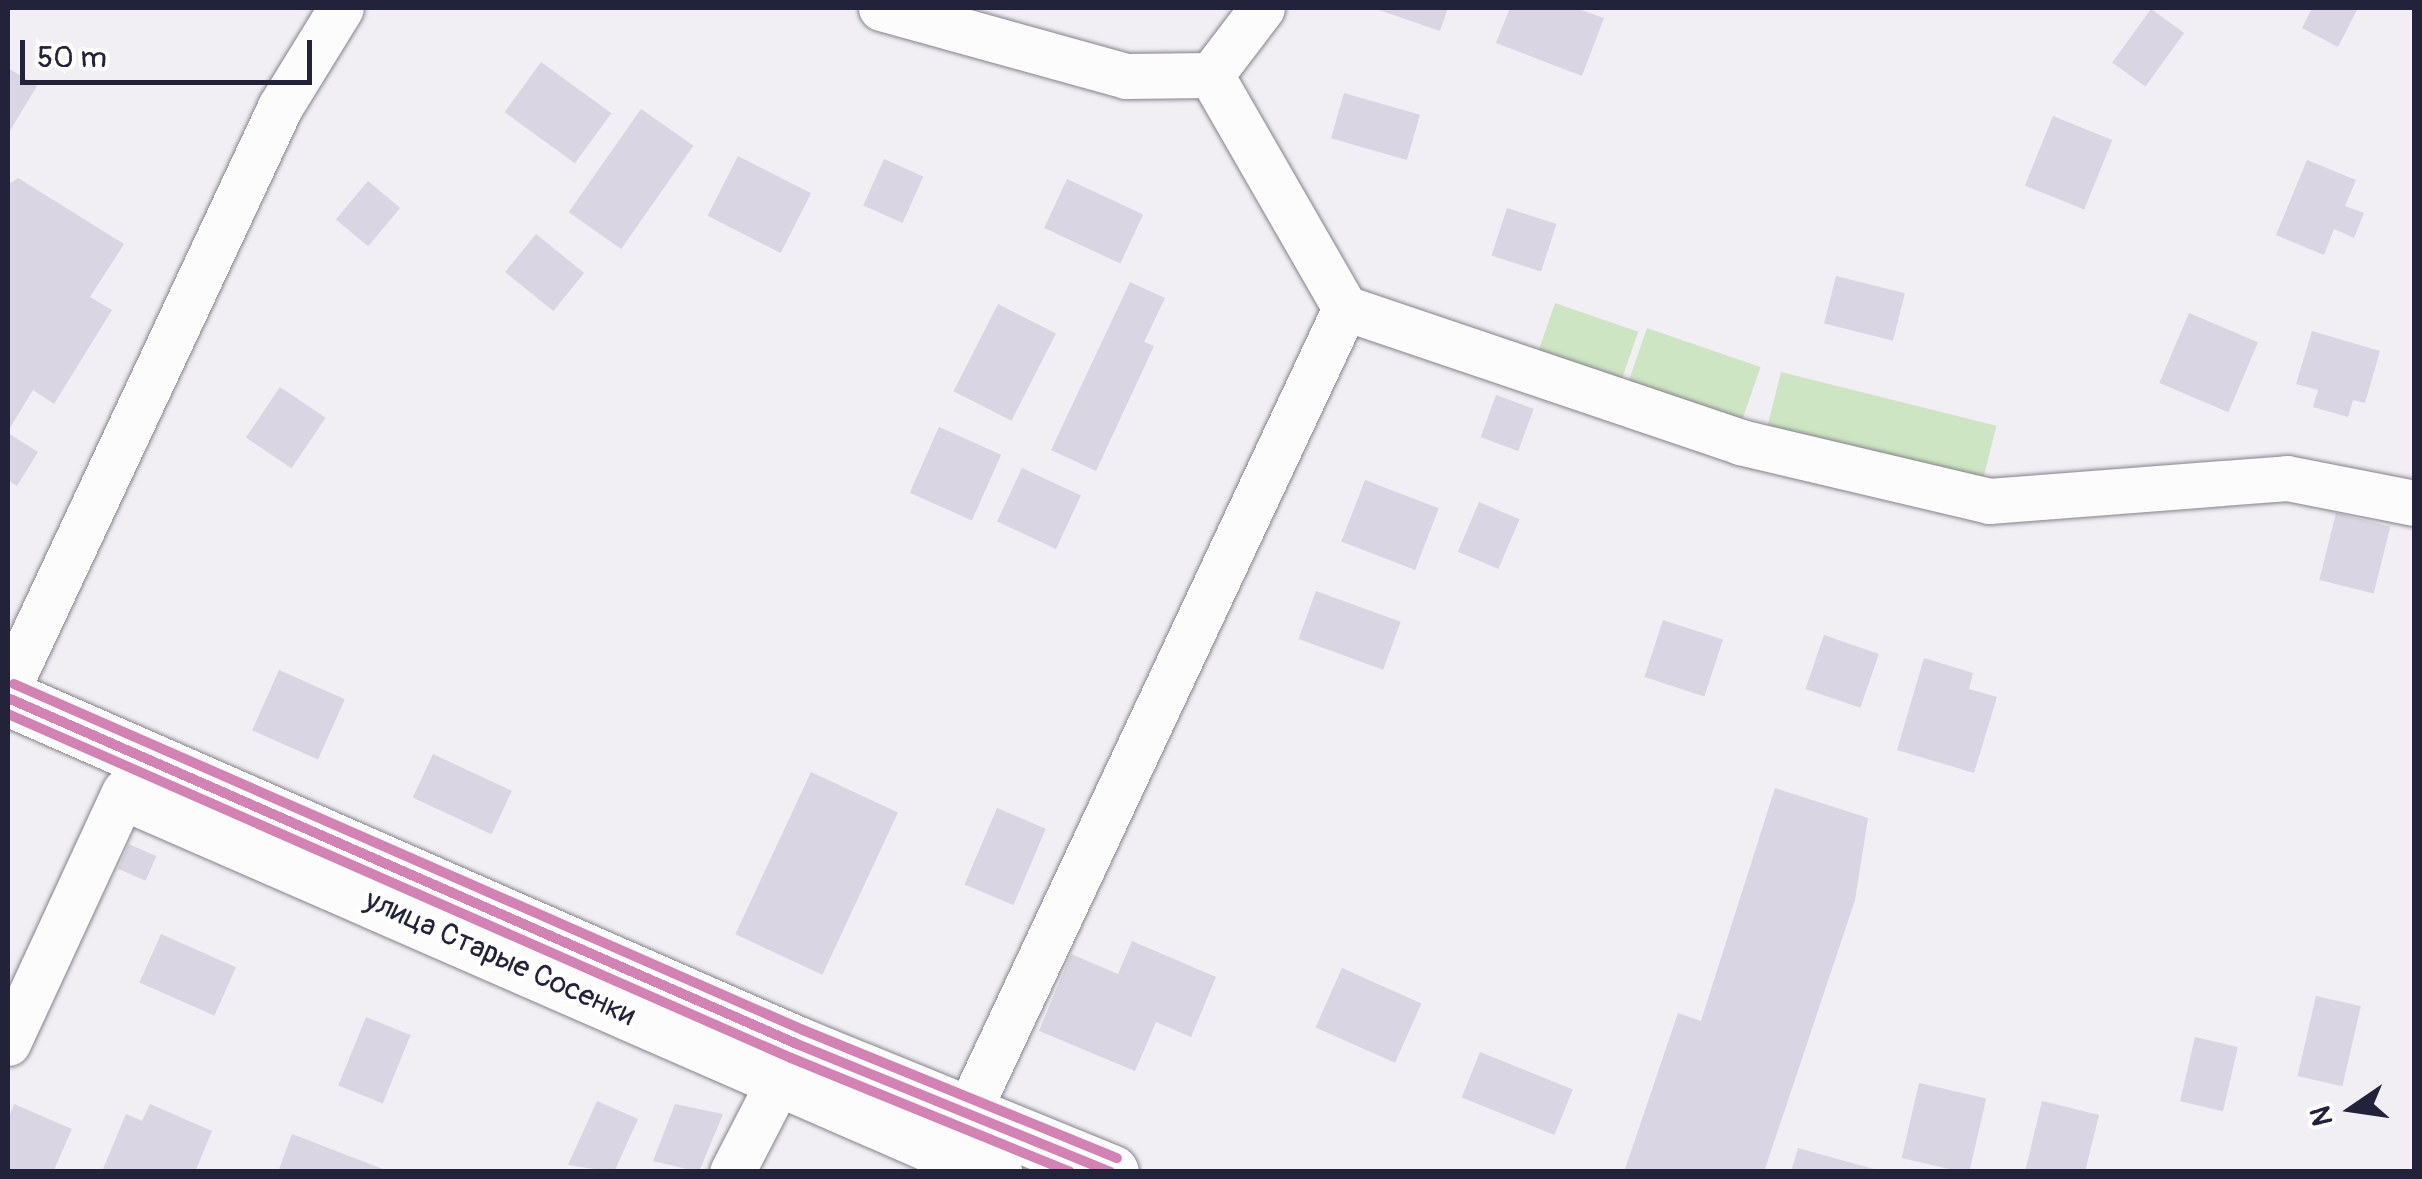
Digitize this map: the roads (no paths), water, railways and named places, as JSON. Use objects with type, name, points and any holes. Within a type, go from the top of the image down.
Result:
[{"type":"main road","name":"улица Старые Сосенки","points":[[8,698],[967,1114],[1111,1172]]},
{"type":"main road","name":"улица Старые Сосенки","points":[[8,738],[779,1081],[994,1172]]},
{"type":"street","points":[[8,688],[280,106],[341,8]]},
{"type":"street","points":[[881,8],[1126,76],[1211,75]]},
{"type":"street","points":[[1211,75],[1262,8]]},
{"type":"street","points":[[1211,75],[1344,308],[1740,442],[1989,501],[2287,478],[2414,503]]},
{"type":"street","points":[[967,1114],[1344,308]]},
{"type":"street","points":[[8,1043],[124,792]]},
{"type":"street","points":[[732,1172],[779,1081]]}]
